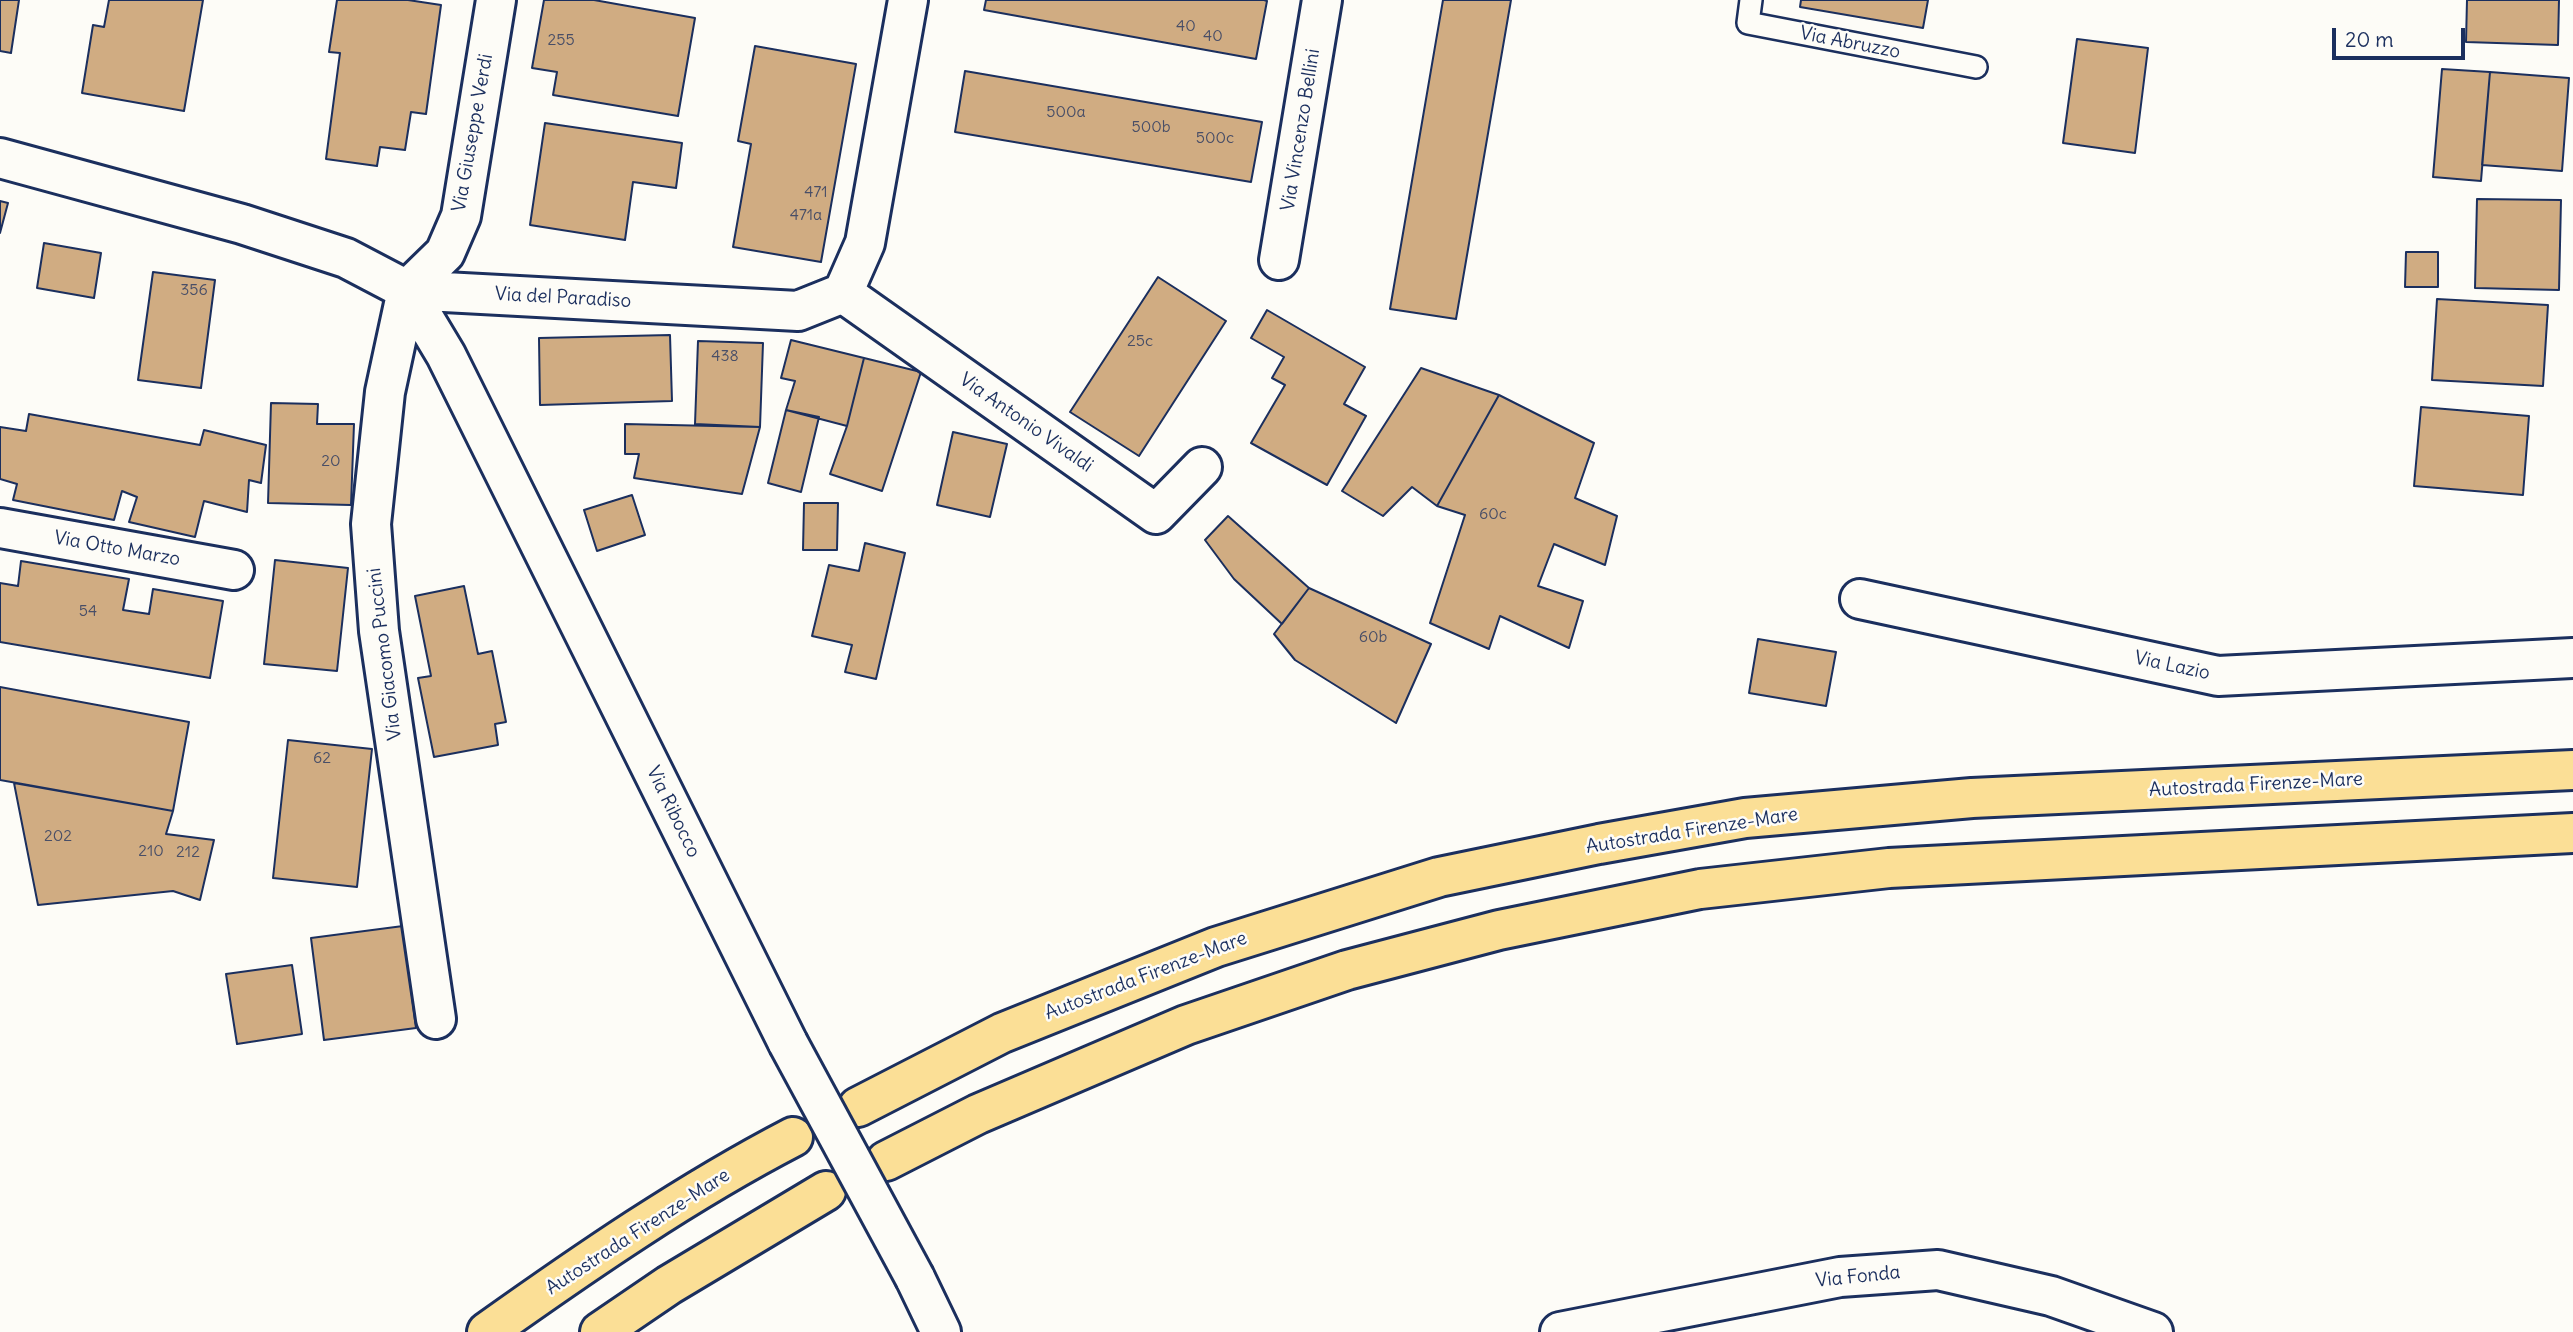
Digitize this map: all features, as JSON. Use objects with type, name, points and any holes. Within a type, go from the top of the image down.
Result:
[{"type":"highway","name":"Autostrada Firenze-Mare","points":[[858,1107],[1002,1033],[1216,947],[1439,877],[1599,844],[1745,818],[1972,798],[2573,770]]},
{"type":"highway","points":[[886,1161],[978,1114],[1186,1025],[1348,970],[1500,930],[1700,889],[1889,868],[2573,833]]},
{"type":"highway","name":"Autostrada Firenze-Mare","points":[[487,1332],[580,1265],[793,1137]]},
{"type":"highway","points":[[600,1332],[669,1285],[826,1191]]},
{"type":"street","name":"Via Giuseppe Verdi","points":[[407,290],[445,253],[461,215],[496,0]]},
{"type":"street","points":[[843,293],[865,243],[908,0]]},
{"type":"street","name":"Via Vincenzo Bellini","points":[[1279,260],[1322,0]]},
{"type":"street","name":"Via del Paradiso","points":[[0,158],[242,224],[346,258],[407,290],[798,311],[843,293]]},
{"type":"street","name":"Via Giacomo Puccini","points":[[407,290],[386,392],[371,524],[379,632],[436,1019]]},
{"type":"street","name":"Via Ribocco","points":[[407,290],[446,355],[788,1043],[915,1278],[941,1332]]},
{"type":"street","name":"Via Antonio Vivaldi","points":[[843,293],[1156,514],[1202,467]]},
{"type":"street","name":"Via Otto Marzo","points":[[0,528],[234,570]]},
{"type":"street","name":"Via Lazio","points":[[1860,599],[2218,676],[2573,658]]},
{"type":"street","name":"Via Fonda","points":[[1560,1332],[1840,1276],[1938,1270],[2051,1296],[2153,1332]]},
{"type":"lane","name":"Via Abruzzo","points":[[1751,0],[1748,23],[1976,67]]},
{"type":"building","points":[[0,0],[19,0],[11,53],[0,51]]},
{"type":"building","points":[[109,0],[203,0],[184,111],[82,93],[93,25],[104,27]]},
{"type":"building","points":[[337,0],[408,0],[441,5],[426,114],[411,112],[405,150],[380,147],[377,166],[326,159],[340,53],[329,52]]},
{"type":"building","points":[[544,0],[594,0],[695,18],[678,116],[553,95],[557,72],[532,68]]},
{"type":"building","points":[[986,0],[1267,1],[1256,59],[984,10]]},
{"type":"building","points":[[1443,0],[1511,0],[1456,319],[1390,309]]},
{"type":"building","points":[[1801,0],[1928,0],[1923,28],[1800,7]]},
{"type":"building","points":[[2467,0],[2559,0],[2558,45],[2466,42]]},
{"type":"building","points":[[2077,39],[2148,48],[2135,153],[2063,143]]},
{"type":"building","points":[[755,46],[856,64],[821,262],[733,247],[751,144],[738,141]]},
{"type":"building","points":[[2442,69],[2490,72],[2481,181],[2433,177]]},
{"type":"building","points":[[965,71],[1262,122],[1251,182],[955,132]]},
{"type":"building","points":[[2490,72],[2569,78],[2562,171],[2482,165]]},
{"type":"building","points":[[545,123],[682,143],[676,188],[633,182],[625,240],[530,225]]},
{"type":"building","points":[[2477,199],[2561,200],[2559,290],[2475,288]]},
{"type":"building","points":[[0,201],[8,203],[0,233]]},
{"type":"building","points":[[44,243],[101,253],[94,298],[37,288]]},
{"type":"building","points":[[2406,252],[2438,252],[2438,287],[2405,287]]},
{"type":"building","points":[[153,272],[215,280],[201,388],[138,380]]},
{"type":"building","points":[[1158,277],[1226,321],[1139,456],[1070,412]]},
{"type":"building","points":[[2437,299],[2548,305],[2543,386],[2432,380]]},
{"type":"building","points":[[1267,310],[1365,367],[1344,404],[1366,416],[1327,485],[1251,443],[1285,385],[1272,378],[1284,357],[1251,338]]},
{"type":"building","points":[[670,335],[672,401],[540,405],[539,338]]},
{"type":"building","points":[[791,340],[864,358],[847,426],[786,410],[795,381],[781,378]]},
{"type":"building","points":[[698,341],[763,343],[760,427],[695,424]]},
{"type":"building","points":[[864,358],[921,372],[882,491],[830,474],[847,426]]},
{"type":"building","points":[[1421,368],[1499,395],[1437,506],[1412,487],[1383,516],[1342,491]]},
{"type":"building","points":[[1499,395],[1594,443],[1575,498],[1617,516],[1605,565],[1554,544],[1538,586],[1583,601],[1569,648],[1500,616],[1489,649],[1430,623],[1465,515],[1437,506]]},
{"type":"building","points":[[271,403],[318,404],[317,424],[354,424],[351,505],[268,503]]},
{"type":"building","points":[[2421,407],[2529,416],[2523,495],[2414,486]]},
{"type":"building","points":[[786,410],[819,417],[801,492],[768,483]]},
{"type":"building","points":[[29,414],[200,445],[204,430],[266,445],[261,483],[249,480],[247,512],[204,501],[195,537],[129,522],[137,497],[122,491],[114,520],[13,500],[17,484],[0,479],[0,427],[26,431]]},
{"type":"building","points":[[625,424],[760,427],[742,494],[634,478],[639,454],[625,454]]},
{"type":"building","points":[[953,432],[1007,444],[990,517],[937,505]]},
{"type":"building","points":[[632,495],[645,535],[597,551],[584,510]]},
{"type":"building","points":[[804,503],[838,503],[837,550],[803,550]]},
{"type":"building","points":[[1228,516],[1309,588],[1282,624],[1234,579],[1205,540]]},
{"type":"building","points":[[865,543],[905,553],[876,679],[845,672],[852,645],[812,636],[829,565],[859,571]]},
{"type":"building","points":[[275,560],[348,568],[337,671],[264,664]]},
{"type":"building","points":[[21,561],[129,579],[123,610],[149,614],[153,589],[223,601],[210,678],[0,642],[0,583],[18,586]]},
{"type":"building","points":[[464,586],[478,654],[492,651],[506,722],[495,724],[498,745],[434,757],[418,678],[431,676],[415,596]]},
{"type":"building","points":[[1309,588],[1431,644],[1396,723],[1295,660],[1274,634]]},
{"type":"building","points":[[1758,639],[1836,652],[1826,706],[1749,693]]},
{"type":"building","points":[[0,687],[189,722],[173,811],[0,780]]},
{"type":"building","points":[[288,740],[372,749],[357,887],[273,878]]},
{"type":"building","points":[[14,783],[173,811],[166,834],[214,840],[200,900],[173,891],[38,905]]},
{"type":"building","points":[[403,926],[416,1028],[324,1040],[311,938]]},
{"type":"building","points":[[292,965],[302,1034],[237,1044],[226,974]]}]
